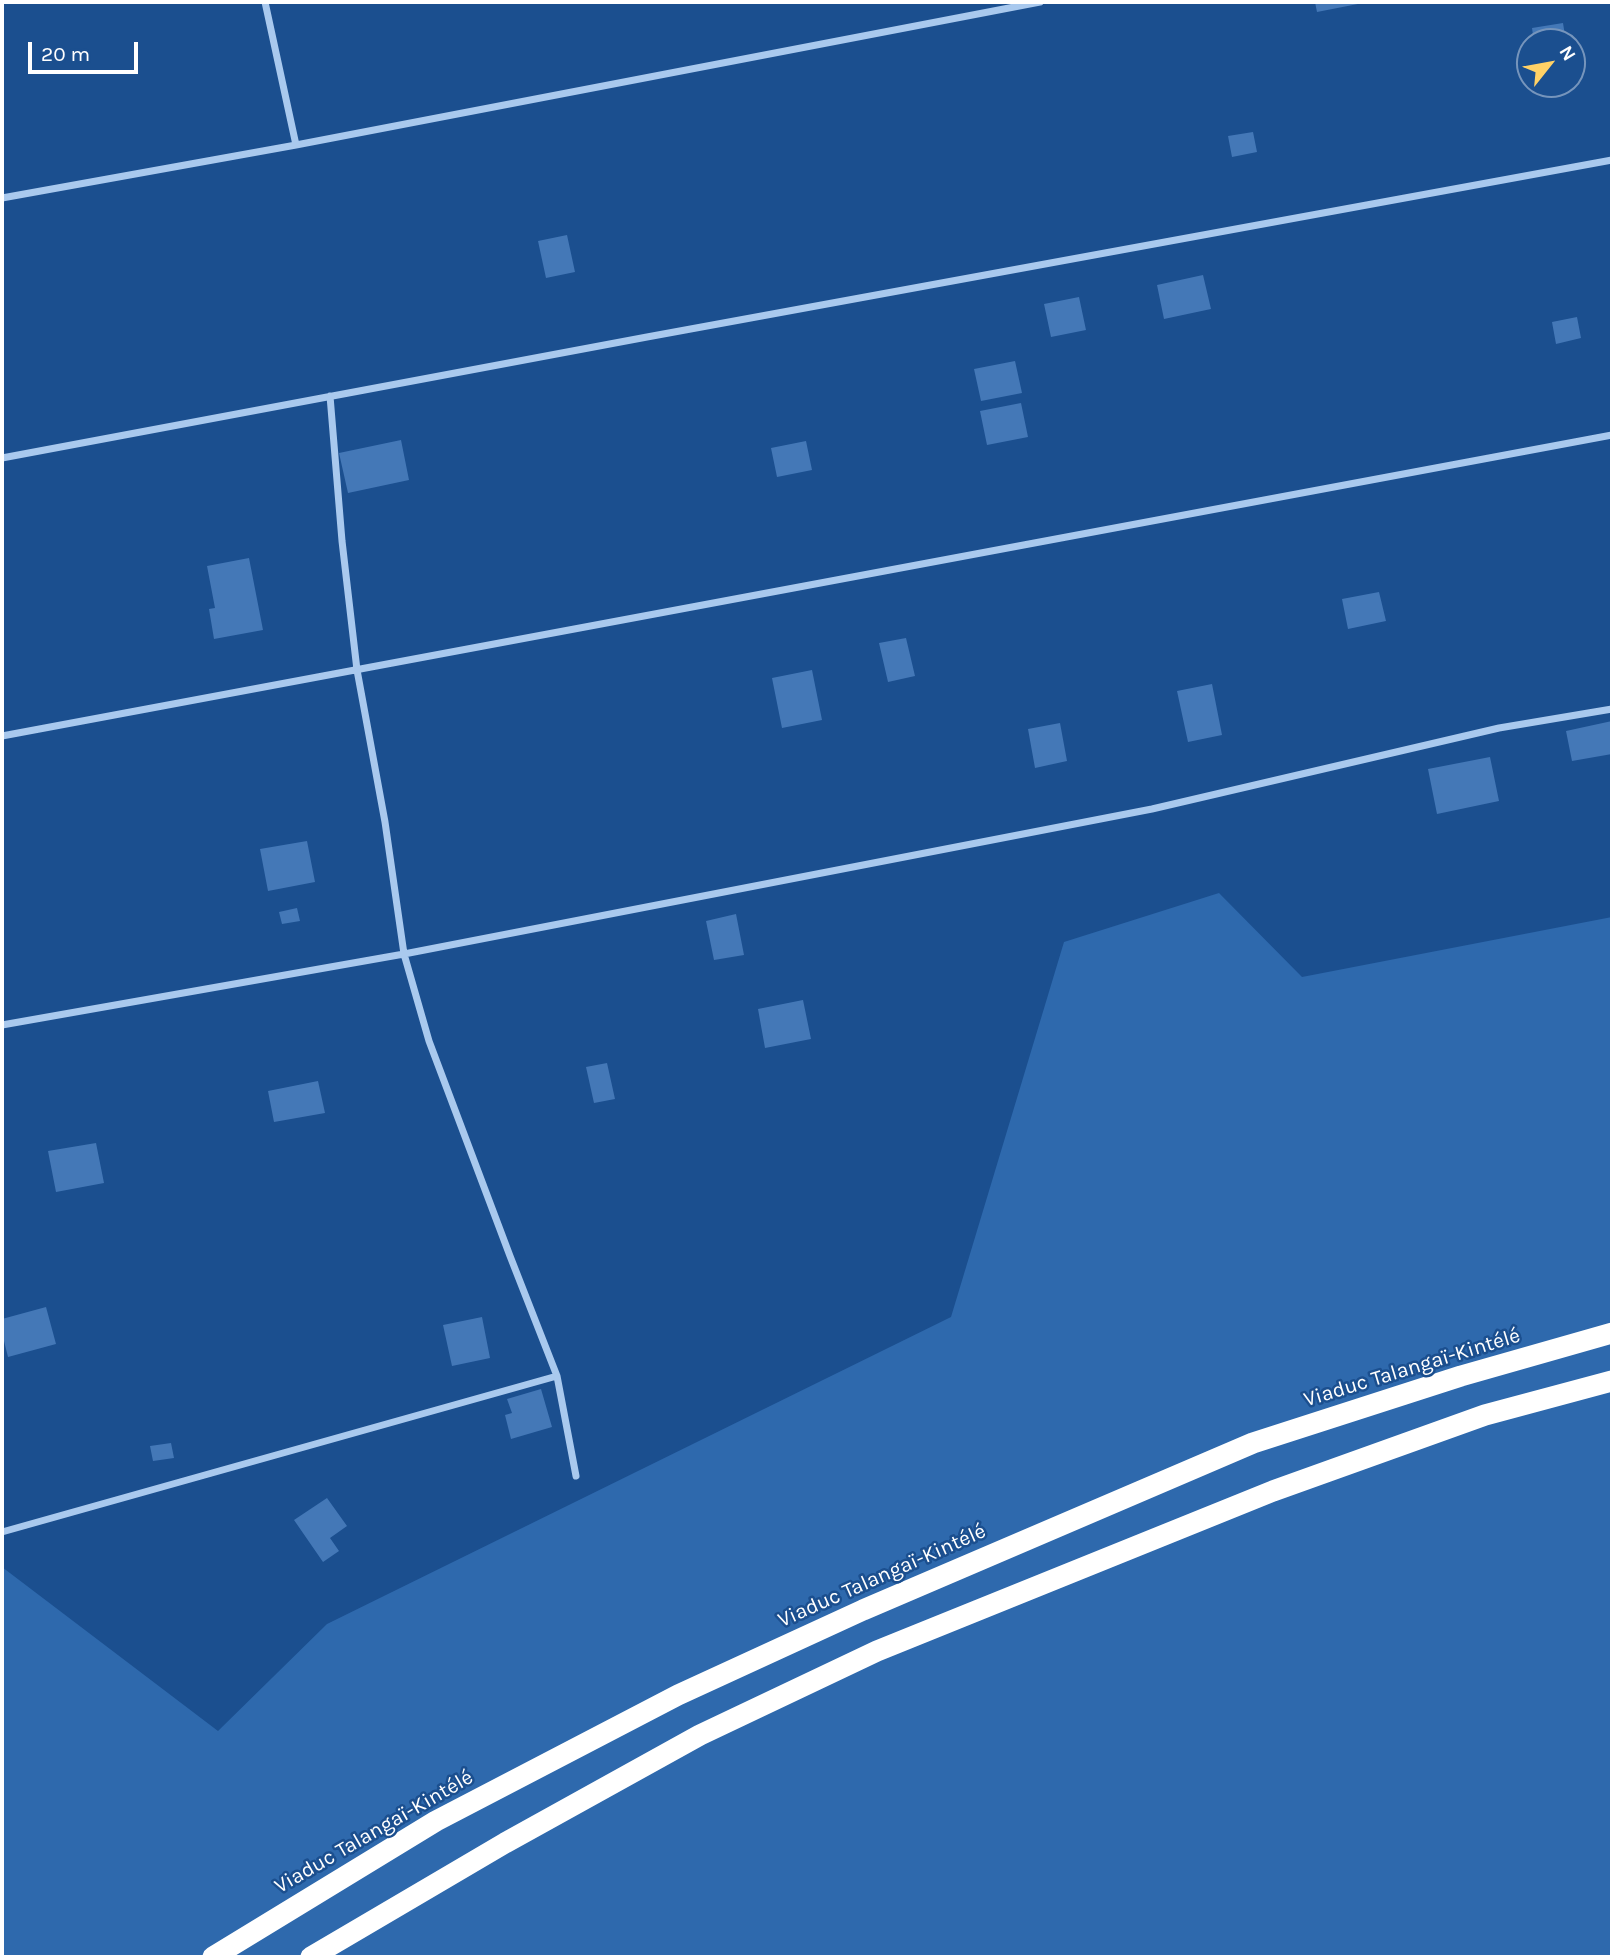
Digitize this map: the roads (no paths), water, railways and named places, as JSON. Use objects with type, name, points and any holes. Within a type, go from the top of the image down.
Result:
[{"type":"highway","name":"Viaduc Talangaï-Kintélé","points":[[213,1957],[436,1821],[678,1695],[863,1609],[1254,1443],[1461,1376],[1612,1333]]},
{"type":"highway","points":[[311,1957],[505,1843],[699,1735],[877,1651],[1273,1491],[1485,1415],[1612,1381]]},
{"type":"street","points":[[265,2],[296,145]]},
{"type":"street","points":[[2,198],[296,145],[1040,2]]},
{"type":"street","points":[[2,458],[1612,160]]},
{"type":"street","points":[[330,396],[342,541],[357,670],[385,822],[404,954],[429,1041],[557,1376],[576,1476]]},
{"type":"street","points":[[2,736],[1612,435]]},
{"type":"street","points":[[2,1025],[404,954],[1152,809],[1499,728],[1612,709]]},
{"type":"street","points":[[2,1532],[557,1376]]}]
